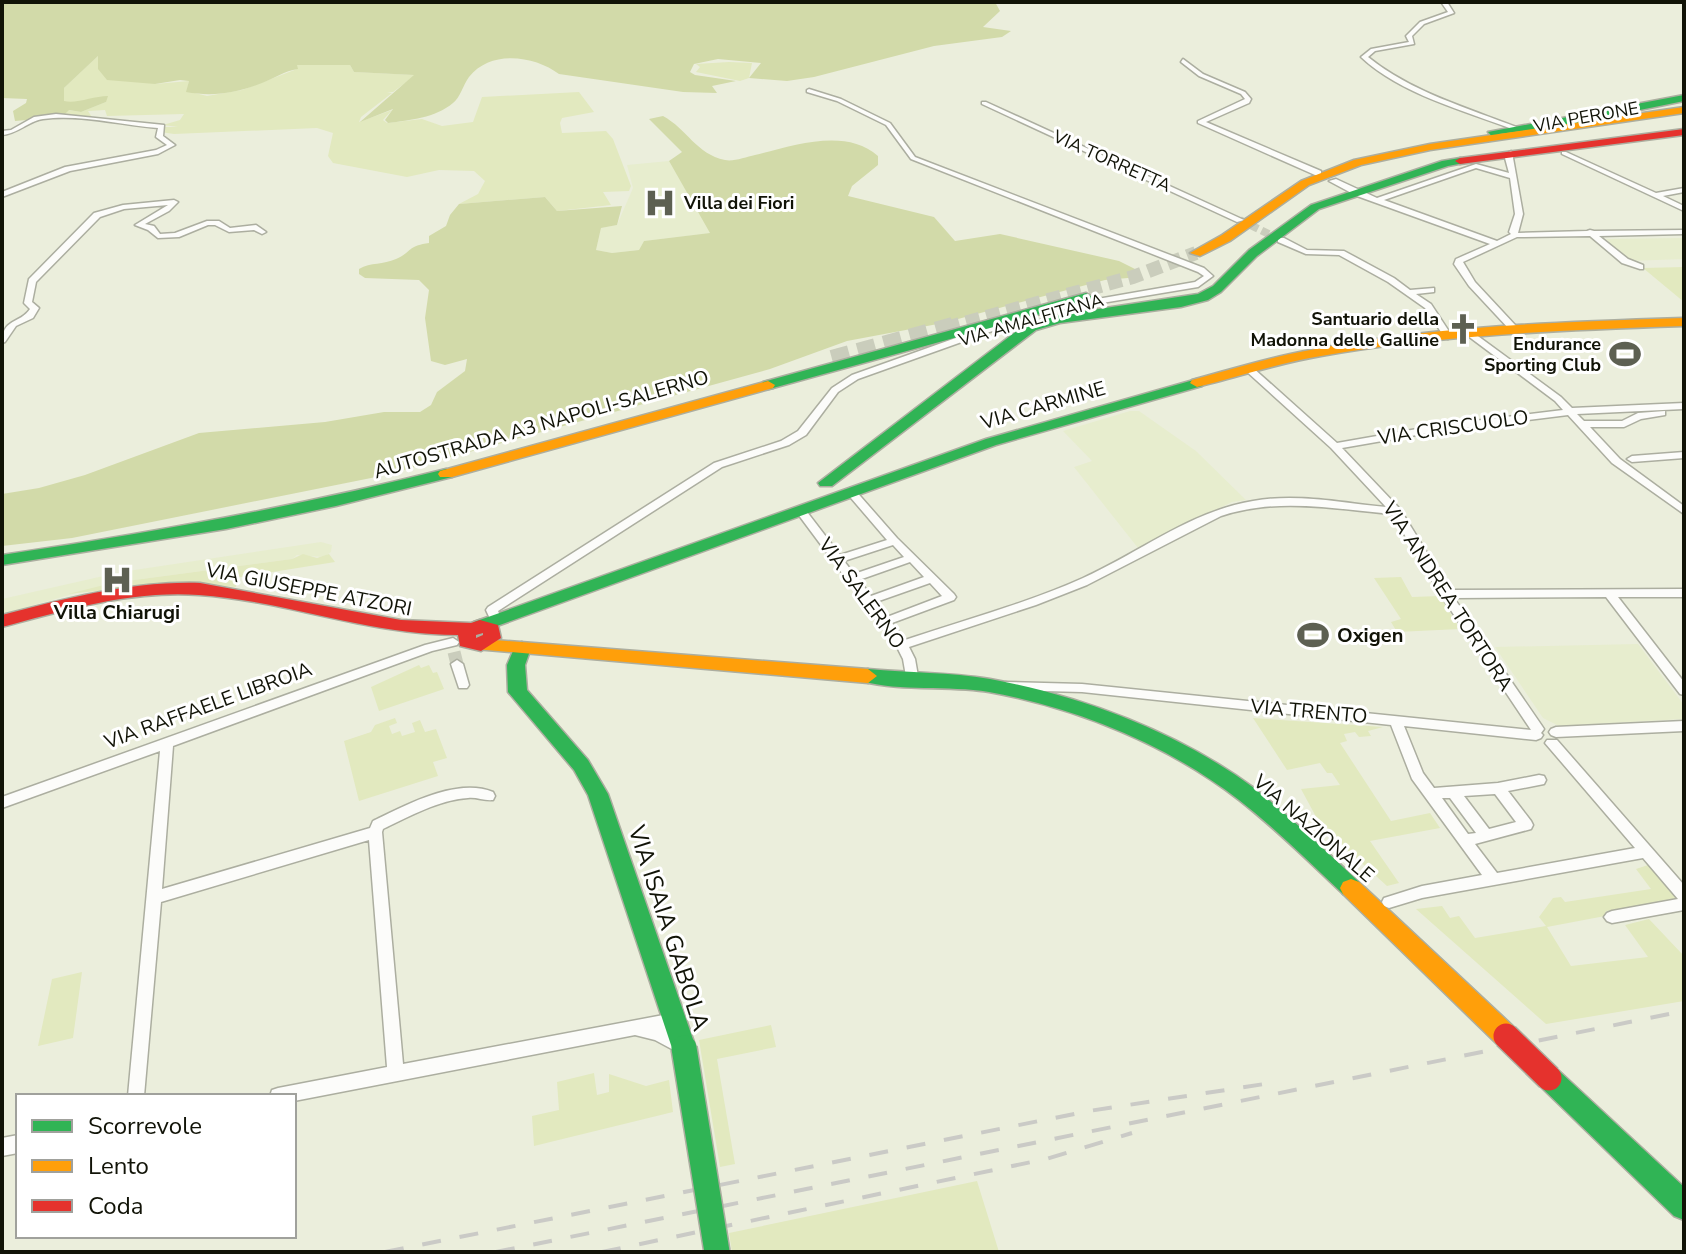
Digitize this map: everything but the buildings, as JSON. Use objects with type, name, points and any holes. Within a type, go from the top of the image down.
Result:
[{"type":"main road","name":"VIA PERONE","points":[[1527,146],[1622,112],[1684,98]]},
{"type":"main road","points":[[1200,255],[1305,183],[1358,162],[1430,147],[1684,112]]},
{"type":"main road","points":[[839,489],[860,458],[1031,327],[1059,319],[1194,301],[1217,289],[1232,271],[1315,207],[1369,197],[1446,163],[1527,146],[1684,132]]},
{"type":"main road","name":"AUTOSTRADA A3 NAPOLI-SALERNO","points":[[2,560],[135,541],[396,488],[1086,297]]},
{"type":"main road","name":"VIA CARMINE","points":[[623,575],[800,510],[839,489],[991,442],[1318,352],[1513,328],[1684,322]]},
{"type":"main road","name":"AUTOSTRADA A3 NAPOLI-SALERNO","points":[[2,552],[111,537],[374,485],[832,359]]},
{"type":"main road","name":"VIA RAFFAELE LIBROIA","points":[[470,636],[623,575]]},
{"type":"main road","name":"VIA GIUSEPPE ATZORI","points":[[2,621],[122,593],[189,589],[222,592],[470,636],[625,656]]},
{"type":"main road","name":"VIA ISAIA GABOLA","points":[[470,636],[516,665],[518,692],[581,765],[598,794],[684,1048],[717,1252]]},
{"type":"main road","name":"VIA NAZIONALE","points":[[625,656],[988,686],[1060,704],[1142,732],[1208,768],[1290,830],[1684,1206]]},
{"type":"street","points":[[1444,2],[1451,13],[1429,19],[1414,29],[1409,36],[1412,43],[1373,50],[1364,57],[1527,146],[1661,197],[1684,209]]},
{"type":"street","points":[[1183,61],[1201,75],[1243,93],[1248,99],[1234,109],[1200,122],[1318,173]]},
{"type":"street","name":"VIA AMALFITANA","points":[[470,636],[492,610],[684,485],[718,465],[785,443],[802,433],[835,390],[855,377],[981,331],[1091,301],[1198,284],[1209,276],[1199,269],[913,158],[888,124],[839,100],[809,91]]},
{"type":"street","name":"VIA TORRETTA","points":[[984,103],[1240,220]]},
{"type":"street","points":[[2,133],[14,133],[35,119],[53,118],[162,126],[159,137],[172,145],[158,152],[77,167],[2,195]]},
{"type":"street","name":"VIA PERONE","points":[[1516,235],[1513,232],[1519,214],[1509,158],[1527,146]]},
{"type":"street","points":[[1369,197],[1476,166],[1513,177]]},
{"type":"street","points":[[1333,181],[1498,244]]},
{"type":"street","points":[[1661,197],[1684,190]]},
{"type":"street","points":[[1661,197],[1684,198]]},
{"type":"street","points":[[2,340],[13,324],[30,316],[35,308],[28,303],[32,281],[97,215],[123,207],[174,202],[167,212],[148,217],[139,225],[151,228],[158,236],[176,235],[207,223],[216,223],[229,230],[256,227],[262,232]]},
{"type":"street","points":[[1596,232],[1625,261],[1640,267]]},
{"type":"street","points":[[1513,328],[1479,293],[1458,264],[1463,258],[1516,235],[1684,232]]},
{"type":"street","points":[[1281,240],[1306,252],[1341,253],[1391,280],[1428,306],[1448,336]]},
{"type":"street","points":[[1411,292],[1431,290]]},
{"type":"street","points":[[1471,334],[1571,411],[1616,461],[1684,511]]},
{"type":"street","name":"VIA ANDREA TORTORA","points":[[1249,369],[1335,446],[1396,511],[1446,594],[1537,732]]},
{"type":"street","points":[[1582,424],[1624,424],[1638,416],[1663,412],[1655,406]]},
{"type":"street","name":"VIA CRISCUOLO","points":[[1335,446],[1571,411],[1684,406]]},
{"type":"street","points":[[1632,459],[1684,455]]},
{"type":"street","points":[[839,489],[950,597],[884,622]]},
{"type":"street","points":[[902,645],[1079,584],[1187,528],[1232,509],[1257,503],[1294,503],[1396,511]]},
{"type":"street","name":"VIA SALERNO","points":[[800,510],[902,645],[909,659],[913,682]]},
{"type":"street","points":[[839,559],[893,539]]},
{"type":"street","points":[[854,578],[911,558]]},
{"type":"street","points":[[868,601],[931,579]]},
{"type":"street","points":[[1446,594],[1684,593]]},
{"type":"street","points":[[1610,595],[1684,691]]},
{"type":"street","name":"VIA RAFFAELE LIBROIA","points":[[2,803],[470,636]]},
{"type":"street","points":[[457,664],[463,685]]},
{"type":"street","name":"VIA TRENTO","points":[[988,686],[1082,688],[1537,732]]},
{"type":"street","points":[[1060,704],[1059,699],[1064,692],[1082,688]]},
{"type":"street","points":[[1395,719],[1417,775],[1493,879]]},
{"type":"street","points":[[1537,732],[1541,740],[1616,729],[1684,726]]},
{"type":"street","points":[[1554,738],[1645,852],[1684,895]]},
{"type":"street","points":[[136,1094],[156,897],[167,744]]},
{"type":"street","points":[[1431,794],[1498,788],[1539,780]]},
{"type":"street","points":[[1465,841],[1526,825],[1498,788]]},
{"type":"street","points":[[396,1074],[375,832],[378,825],[453,795],[478,790],[488,796]]},
{"type":"street","points":[[1453,792],[1485,834]]},
{"type":"street","points":[[156,897],[375,832]]},
{"type":"street","points":[[1389,902],[1422,892],[1645,852]]},
{"type":"street","points":[[1612,917],[1684,904]]},
{"type":"street","points":[[289,1094],[674,1020]]},
{"type":"street","points":[[624,1030],[658,1033],[684,1048]]},
{"type":"shaded area","points":[[2,2],[995,2],[1000,11],[983,27],[1011,31],[1002,37],[934,46],[787,81],[749,78],[761,63],[718,59],[694,64],[690,72],[695,75],[736,81],[712,86],[717,93],[683,92],[559,74],[538,63],[501,59],[478,68],[455,101],[446,108],[422,118],[388,123],[385,120],[393,109],[360,122],[414,75],[354,72],[350,65],[297,65],[298,69],[253,86],[234,92],[206,94],[186,92],[189,81],[155,84],[107,80],[98,69],[98,56],[64,88],[64,101],[108,96],[106,102],[81,112],[69,110],[62,117],[15,121],[13,111],[27,99],[2,98]]},
{"type":"shaded area","points":[[99,55],[155,84],[189,81],[187,91],[207,96],[242,90],[297,69],[296,65],[350,65],[354,72],[416,75],[393,92],[387,92],[392,93],[361,117],[359,122],[392,110],[383,120],[387,123],[422,119],[442,126],[473,122],[482,97],[579,92],[594,112],[562,118],[562,133],[606,131],[613,139],[631,186],[629,191],[603,192],[611,205],[557,211],[545,197],[459,204],[478,194],[485,181],[474,171],[439,170],[407,177],[333,163],[328,156],[333,133],[317,128],[174,134],[160,132],[163,127],[178,127],[163,125],[180,120],[184,114],[107,116],[105,110],[88,111],[93,119],[90,120],[63,117],[68,110],[81,112],[106,102],[94,99],[64,102],[64,88]]},
{"type":"shaded area","points":[[752,63],[749,78],[740,81],[696,72],[700,67],[696,64]]},
{"type":"shaded area","points":[[663,116],[706,152],[725,160],[818,141],[850,142],[865,147],[878,156],[878,165],[852,186],[848,196],[934,217],[955,241],[1000,234],[1119,261],[1135,269],[1139,277],[1105,280],[943,323],[847,341],[770,369],[386,475],[72,538],[2,546],[2,494],[39,488],[85,475],[199,433],[325,422],[384,412],[420,412],[431,405],[437,392],[465,371],[467,359],[445,365],[431,361],[425,318],[429,290],[419,280],[365,278],[359,274],[359,269],[391,261],[417,246],[429,243],[429,236],[446,226],[459,204],[545,197],[557,211],[622,206],[617,225],[601,228],[596,250],[612,253],[639,250],[644,241],[710,233],[669,161],[682,152],[649,119]]},
{"type":"shaded area","name":"Villa dei Fiori","points":[[669,161],[711,233],[644,241],[639,250],[612,253],[596,250],[601,228],[617,225],[633,188],[627,165]]},
{"type":"shaded area","points":[[1683,238],[1684,259],[1629,261],[1606,239]]},
{"type":"shaded area","points":[[1684,267],[1684,302],[1643,268]]},
{"type":"shaded area","points":[[1139,411],[1196,451],[1246,500],[1232,502],[1138,548],[1074,467],[1092,461],[1063,431]]},
{"type":"shaded area","name":"Villa Chiarugi","points":[[321,542],[332,545],[331,552],[324,557],[297,555],[292,559],[112,583],[2,614],[2,599],[121,572]]},
{"type":"shaded area","points":[[303,554],[317,558],[329,554],[335,562],[235,578],[236,587],[172,583],[68,594],[112,583],[292,559]]},
{"type":"shaded area","points":[[1401,577],[1412,597],[1440,596],[1460,629],[1397,632],[1391,622],[1401,619],[1374,578]]},
{"type":"shaded area","points":[[1638,644],[1684,705],[1684,719],[1559,726],[1543,718],[1495,647]]},
{"type":"shaded area","points":[[419,665],[421,668],[429,665],[433,673],[437,672],[444,689],[379,711],[371,687]]},
{"type":"shaded area","points":[[395,718],[397,723],[389,726],[392,734],[400,731],[402,736],[415,732],[412,723],[420,720],[425,732],[436,729],[447,758],[433,762],[438,776],[359,801],[344,741],[371,732],[375,725]]},
{"type":"shaded area","points":[[1253,718],[1383,727],[1368,731],[1371,736],[1359,737],[1355,732],[1344,734],[1347,741],[1340,743],[1391,821],[1430,813],[1440,828],[1370,841],[1399,883],[1387,886],[1321,826],[1301,789],[1340,785],[1332,773],[1327,773],[1320,763],[1287,770]]},
{"type":"shaded area","points":[[1648,865],[1680,901],[1606,911],[1605,916],[1547,927],[1571,966],[1648,957],[1625,925],[1649,919],[1684,956],[1684,1001],[1546,1024],[1416,909],[1442,906],[1450,918],[1459,916],[1475,938],[1546,926],[1539,917],[1553,898],[1561,897],[1565,902],[1651,889],[1636,869]]},
{"type":"shaded area","points":[[82,972],[73,1038],[38,1046],[52,979]]},
{"type":"shaded area","points":[[771,1025],[776,1047],[717,1059],[735,1164],[720,1167],[699,1040]]},
{"type":"shaded area","points":[[594,1073],[597,1095],[609,1092],[609,1074],[646,1086],[669,1080],[673,1112],[534,1146],[532,1116],[559,1110],[557,1082]]},
{"type":"shaded area","points":[[977,1181],[999,1252],[732,1252],[729,1233]]},
{"type":"tunnel","points":[[1240,220],[1281,240]]},
{"type":"tunnel","points":[[946,328],[1133,277],[1196,253]]},
{"type":"tunnel","points":[[832,359],[953,326]]},
{"type":"tunnel","points":[[454,652],[457,664]]},
{"type":"railway","points":[[496,1252],[1684,1011]]},
{"type":"railway","points":[[385,1252],[1089,1111],[1271,1083]]},
{"type":"railway","points":[[602,1252],[1046,1159],[1132,1133]]},
{"type":"traffic: fast","points":[[1494,136],[1493,132],[1561,123],[1684,98]]},
{"type":"traffic: fast","points":[[826,483],[1031,327],[1059,319],[1181,303],[1203,297],[1217,289],[1253,253],[1315,207],[1460,161]]},
{"type":"traffic: fast","points":[[768,385],[1086,297]]},
{"type":"traffic: fast","points":[[480,626],[991,442],[1197,383]]},
{"type":"traffic: fast","points":[[2,560],[226,524],[446,474]]},
{"type":"traffic: fast","points":[[522,648],[516,665],[518,692],[581,765],[598,794],[684,1048]]},
{"type":"traffic: fast","points":[[868,676],[990,686],[1074,707],[1129,728],[1226,779],[1282,823],[1351,888]]},
{"type":"traffic: fast","points":[[684,1048],[717,1252]]},
{"type":"traffic: fast","points":[[1549,1078],[1684,1206]]},
{"type":"traffic: slow","points":[[1196,253],[1226,238],[1305,183],[1358,162],[1430,147],[1684,110]]},
{"type":"traffic: slow","points":[[1197,383],[1305,355],[1411,339],[1547,327],[1684,322]]},
{"type":"traffic: slow","points":[[446,474],[768,385]]},
{"type":"traffic: slow","points":[[481,645],[868,676]]},
{"type":"traffic: slow","points":[[1351,888],[1506,1036]]},
{"type":"traffic: jam","points":[[1460,161],[1684,132]]},
{"type":"traffic: jam","points":[[2,621],[100,597],[175,588],[234,593],[401,626],[470,629]]},
{"type":"traffic: jam","points":[[480,626],[492,629],[492,638],[481,645],[466,642],[467,632],[480,626]]},
{"type":"traffic: jam","points":[[1506,1036],[1549,1078]]},
{"type":"place","name":"Villa dei Fiori","points":[[660,203]]},
{"type":"place","name":"Santuario della Madonna delle Galline","points":[[1463,329]]},
{"type":"place","name":"Endurance Sporting Club","points":[[1625,354]]},
{"type":"place","name":"Villa Chiarugi","points":[[117,580]]},
{"type":"place","name":"Oxigen","points":[[1313,635]]}]
